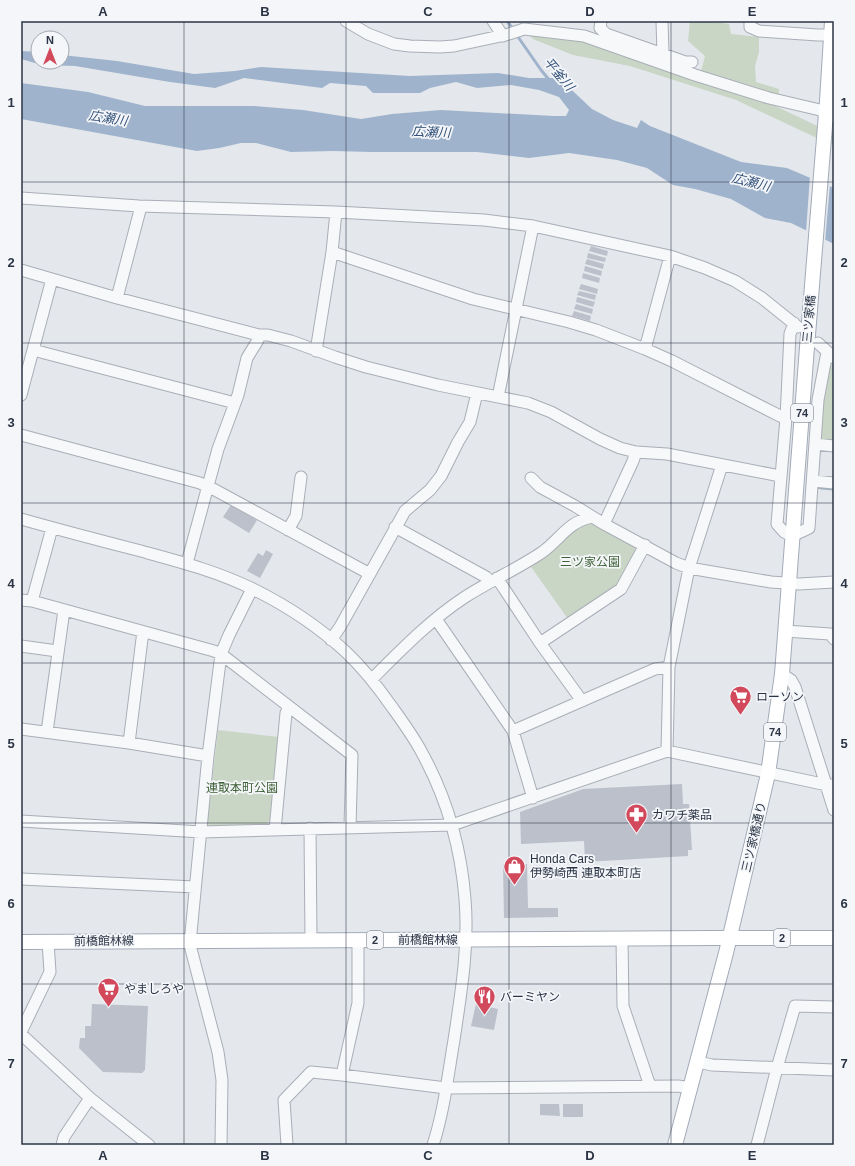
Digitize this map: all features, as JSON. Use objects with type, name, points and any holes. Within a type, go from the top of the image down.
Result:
[{"type":"main road","name":"74","points":[[829,110],[831,28]]},
{"type":"main road","name":"三ツ家橋","points":[[794,522],[811,297],[829,110]]},
{"type":"main road","name":"三ツ家橋通り","points":[[676,1145],[730,938],[768,774],[782,674],[794,522]]},
{"type":"main road","name":"前橋館林線","points":[[21,942],[834,938]]},
{"type":"street","points":[[346,21],[368,34],[394,44],[410,46],[454,46],[506,35],[524,29],[584,36],[695,75],[769,98],[829,110]]},
{"type":"street","points":[[493,21],[506,35]]},
{"type":"street","points":[[601,21],[600,28],[606,34],[684,62],[692,62]]},
{"type":"street","points":[[662,21],[664,54]]},
{"type":"street","points":[[750,21],[750,27],[758,31],[818,35],[831,28]]},
{"type":"street","points":[[21,198],[140,206],[336,212],[484,220],[534,226],[670,256],[706,268],[735,281],[762,298],[796,325],[790,334],[786,418],[777,524],[784,532],[792,536],[809,528],[818,400],[831,355],[818,343]]},
{"type":"street","points":[[117,298],[140,206]]},
{"type":"street","points":[[316,351],[332,252],[336,212]]},
{"type":"street","points":[[498,397],[534,226]]},
{"type":"street","points":[[332,252],[461,295],[569,322],[645,348],[672,360],[786,418]]},
{"type":"street","points":[[645,348],[670,256]]},
{"type":"street","points":[[21,270],[117,298],[259,335],[268,335],[284,339],[366,367],[477,393],[528,403],[551,412],[600,439],[620,448],[636,452],[667,454],[780,476]]},
{"type":"street","points":[[21,395],[52,279]]},
{"type":"street","points":[[187,563],[218,449],[235,403],[247,358],[258,340],[259,335]]},
{"type":"street","points":[[33,350],[235,403]]},
{"type":"street","points":[[331,640],[340,628],[405,511],[430,490],[441,476],[470,422],[477,393]]},
{"type":"street","points":[[21,435],[200,483],[370,574]]},
{"type":"street","points":[[815,444],[834,446]]},
{"type":"street","points":[[604,524],[636,452]]},
{"type":"street","points":[[667,751],[669,666],[689,568],[722,465]]},
{"type":"street","points":[[288,530],[296,516],[301,477]]},
{"type":"street","points":[[531,478],[540,488],[575,506],[604,524],[689,568],[771,582],[834,582]]},
{"type":"street","points":[[813,481],[834,483]]},
{"type":"street","points":[[372,679],[421,631],[464,598],[542,552],[564,531],[581,519],[592,517]]},
{"type":"street","points":[[21,519],[187,563],[214,572],[252,589],[289,609],[345,651],[372,679],[421,751],[438,788],[452,825],[462,868],[465,899],[465,959],[460,998],[446,1088],[433,1145]]},
{"type":"street","points":[[395,527],[494,580],[582,701]]},
{"type":"street","points":[[32,601],[52,528]]},
{"type":"street","points":[[540,643],[621,589],[645,546]]},
{"type":"street","points":[[220,1145],[222,1080],[218,1052],[193,957],[190,940],[202,832],[208,756],[221,654],[252,589]]},
{"type":"street","points":[[21,600],[32,601],[221,654],[352,755],[350,827]]},
{"type":"street","points":[[47,732],[57,651],[64,610]]},
{"type":"street","points":[[436,619],[513,731],[533,798]]},
{"type":"street","points":[[785,631],[830,634],[834,639]]},
{"type":"street","points":[[130,743],[144,632]]},
{"type":"street","points":[[21,646],[57,651]]},
{"type":"street","points":[[513,731],[655,668],[669,666]]},
{"type":"street","points":[[782,674],[791,680],[796,687],[830,785],[834,810]]},
{"type":"street","points":[[274,830],[286,713],[289,707]]},
{"type":"street","points":[[21,729],[130,743],[208,756]]},
{"type":"street","points":[[21,821],[202,832],[452,825],[667,751],[768,774],[830,785]]},
{"type":"street","points":[[310,828],[311,940]]},
{"type":"street","points":[[21,879],[195,887]]},
{"type":"street","points":[[622,939],[623,1006],[650,1086]]},
{"type":"street","points":[[342,1075],[358,1004],[358,940]]},
{"type":"street","points":[[48,942],[50,972],[21,1033],[90,1098],[149,1145]]},
{"type":"street","points":[[757,1145],[795,1006],[834,1007]]},
{"type":"street","points":[[698,1062],[712,1065],[834,1070]]},
{"type":"street","points":[[286,1145],[284,1100],[311,1072],[446,1088],[678,1086],[691,1088]]},
{"type":"street","points":[[62,1145],[64,1137],[90,1098]]},
{"type":"green space","points":[[690,21],[706,21],[729,24],[731,34],[759,37],[759,52],[755,66],[756,82],[779,89],[779,98],[700,75],[705,56],[688,41]]},
{"type":"green space","points":[[526,32],[579,38],[767,102],[834,134],[834,146],[736,100],[630,66],[573,55],[533,39]]},
{"type":"green space","points":[[829,365],[834,366],[834,443],[820,439],[823,398],[828,379]]},
{"type":"green space","name":"三ツ家公園","points":[[585,522],[592,522],[636,545],[637,551],[618,585],[568,619],[529,564]]},
{"type":"green space","name":"連取本町公園","points":[[218,730],[279,737],[270,820],[266,825],[210,826],[207,824]]},
{"type":"water","points":[[21,51],[30,52],[30,62],[21,59]]},
{"type":"water","name":"広瀬川","points":[[70,56],[117,61],[194,74],[235,71],[261,67],[410,76],[498,73],[529,78],[559,78],[592,109],[613,120],[637,128],[641,120],[650,126],[741,162],[787,168],[834,188],[834,244],[791,223],[765,218],[731,199],[695,189],[673,185],[647,168],[617,160],[569,153],[529,158],[477,152],[291,152],[256,143],[241,143],[197,151],[21,119],[21,83],[88,92],[145,106],[254,106],[303,110],[361,119],[392,114],[441,110],[566,116],[569,110],[559,97],[539,90],[511,85],[477,88],[456,82],[430,88],[420,93],[373,93],[366,86],[330,83],[322,88],[244,78],[215,88],[70,66]]},
{"type":"pier","points":[[810,176],[830,184],[825,242],[806,232]]},
{"type":"building","points":[[591,246],[608,251],[607,256],[589,251]]},
{"type":"building","points":[[588,253],[606,258],[605,262],[587,258]]},
{"type":"building","points":[[587,259],[604,264],[603,269],[585,264]]},
{"type":"building","points":[[585,266],[602,271],[601,276],[584,271]]},
{"type":"building","points":[[583,273],[600,278],[599,283],[582,278]]},
{"type":"building","points":[[581,284],[598,289],[597,294],[579,289]]},
{"type":"building","points":[[579,291],[596,295],[595,300],[577,295]]},
{"type":"building","points":[[577,297],[595,302],[593,307],[576,302]]},
{"type":"building","points":[[576,304],[593,309],[592,314],[574,309]]},
{"type":"building","points":[[574,311],[591,316],[590,321],[572,316]]},
{"type":"building","points":[[231,505],[257,520],[249,533],[223,517]]},
{"type":"building","points":[[266,550],[273,554],[260,578],[247,571],[258,553],[263,556]]},
{"type":"building","points":[[682,784],[683,804],[689,804],[692,850],[688,850],[688,856],[585,862],[584,841],[521,844],[520,812],[583,789]]},
{"type":"building","name":"Honda Cars 伊勢崎西 連取本町店","points":[[503,864],[527,864],[528,908],[558,908],[558,917],[504,918]]},
{"type":"building","points":[[92,1004],[148,1006],[145,1070],[142,1073],[103,1072],[79,1048],[80,1038],[85,1038],[85,1026],[91,1026]]},
{"type":"building","name":"バーミヤン","points":[[476,1004],[498,1009],[494,1030],[471,1026]]},
{"type":"building","points":[[540,1104],[559,1104],[560,1116],[540,1115]]},
{"type":"building","points":[[563,1104],[583,1104],[583,1117],[563,1117]]},
{"type":"waterway","name":"平釜川","points":[[507,21],[513,29]]},
{"type":"waterway","name":"平釜川","points":[[516,34],[550,81]]},
{"type":"waterway","points":[[821,488],[834,489]]},
{"type":"place","name":"ローソン","points":[[741,716]]},
{"type":"place","name":"カワチ薬品","points":[[636,834]]},
{"type":"place","name":"Honda Cars 伊勢崎西 連取本町店","points":[[515,886]]},
{"type":"place","name":"やましろや","points":[[109,1008]]},
{"type":"place","name":"バーミヤン","points":[[485,1016]]}]
